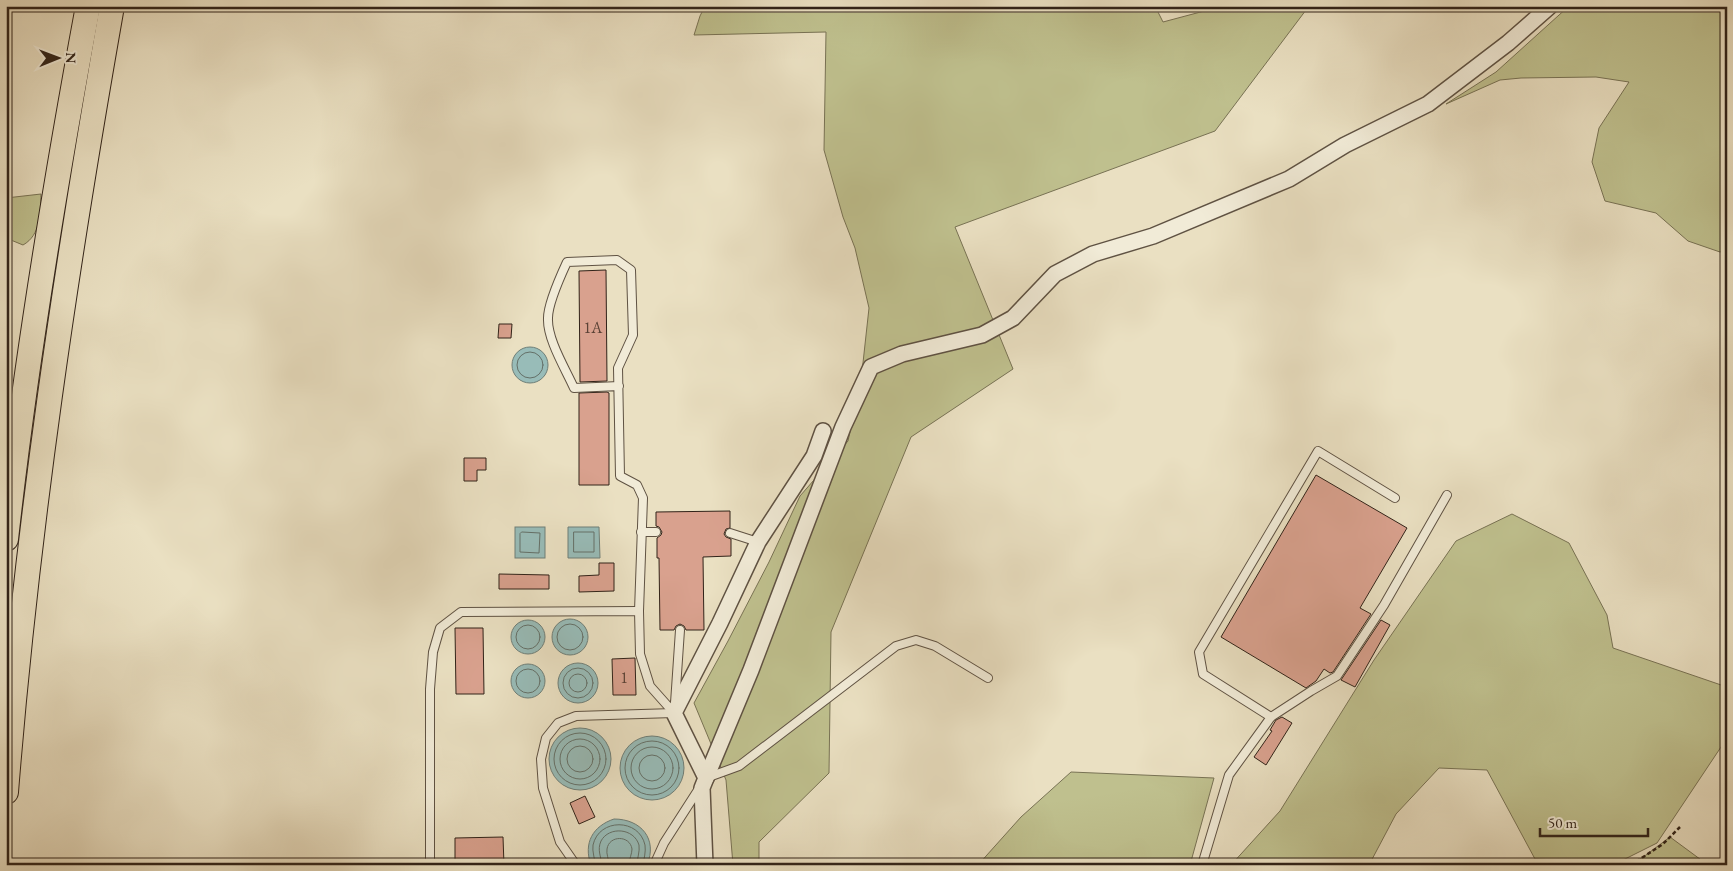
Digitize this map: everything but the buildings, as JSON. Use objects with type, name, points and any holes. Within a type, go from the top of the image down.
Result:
[{"type":"highway","points":[[6,539],[32,334],[54,192],[88,6]]},
{"type":"highway","points":[[6,792],[46,414],[79,196],[112,6]]},
{"type":"street","points":[[705,865],[702,788],[751,670],[844,427],[871,367],[902,354],[982,335],[1013,318],[1056,274],[1093,254],[1153,236],[1289,179],[1346,145],[1428,104],[1508,43],[1550,6]]},
{"type":"street","points":[[706,778],[674,713],[720,623],[758,542],[814,456],[823,431]]},
{"type":"lane","points":[[619,386],[574,388],[550,335],[548,317],[558,281],[567,262],[616,260],[631,270],[633,335],[618,368],[619,386],[620,476],[637,485],[643,498],[639,611],[640,654],[650,686],[674,713]]},
{"type":"lane","points":[[18,373],[22,354],[32,334]]},
{"type":"lane","points":[[1271,717],[1203,674],[1199,652],[1318,451],[1395,498]]},
{"type":"lane","points":[[1202,865],[1229,775],[1271,717],[1337,676],[1384,605],[1447,495]]},
{"type":"lane","points":[[642,532],[656,532]]},
{"type":"lane","points":[[730,533],[758,542]]},
{"type":"lane","points":[[430,865],[430,689],[433,652],[440,628],[461,612],[639,611]]},
{"type":"lane","points":[[674,713],[680,630]]},
{"type":"lane","points":[[654,865],[664,843],[706,778],[739,766],[896,646],[916,640],[935,646],[988,678]]},
{"type":"lane","points":[[576,865],[560,842],[543,788],[541,759],[546,738],[558,723],[576,716],[674,713]]},
{"type":"path","points":[[1631,865],[1663,844],[1680,827]]},
{"type":"green space","points":[[705,6],[1155,6],[1163,22],[1223,6],[1309,6],[1215,131],[955,227],[1013,369],[911,437],[831,632],[829,773],[759,842],[759,865],[733,865],[726,780],[694,703],[769,562],[800,496],[848,441],[861,381],[869,308],[855,248],[843,217],[824,150],[826,32],[694,35]]},
{"type":"green space","points":[[1569,6],[1727,6],[1727,250],[1720,252],[1688,241],[1656,213],[1605,201],[1592,162],[1599,128],[1629,82],[1596,77],[1500,80],[1446,104],[1496,72]]},
{"type":"green space","points":[[41,194],[38,223],[29,241],[23,245],[6,238],[6,198]]},
{"type":"green space","points":[[1512,514],[1569,543],[1607,615],[1613,648],[1727,687],[1727,738],[1657,843],[1617,863],[1535,859],[1487,770],[1439,768],[1396,814],[1369,865],[1231,865],[1280,811],[1374,660],[1456,541]]},
{"type":"green space","points":[[1071,772],[1214,778],[1190,865],[978,865],[1021,817]]},
{"type":"green space","points":[[1670,837],[1708,865],[1631,865],[1646,855]]},
{"type":"water","points":[[530,347],[537,348],[543,352],[547,358],[547,372],[543,378],[537,382],[530,383],[523,382],[517,378],[513,372],[512,365],[513,358],[517,352],[523,348]]},
{"type":"water","points":[[515,527],[545,527],[545,558],[515,558]]},
{"type":"water","points":[[568,527],[599,527],[600,558],[568,558]]},
{"type":"water","points":[[570,619],[577,620],[583,624],[587,630],[587,644],[583,650],[577,654],[570,655],[563,654],[557,650],[553,644],[552,637],[553,630],[557,624],[563,620]]},
{"type":"water","points":[[528,620],[535,621],[540,625],[544,630],[544,644],[540,649],[535,653],[528,654],[521,653],[516,649],[512,644],[511,637],[512,630],[516,625],[521,621]]},
{"type":"water","points":[[574,663],[582,663],[589,666],[595,672],[598,683],[595,694],[589,700],[582,703],[574,703],[567,700],[561,694],[558,687],[558,679],[561,672],[567,666]]},
{"type":"water","points":[[528,664],[535,665],[540,669],[544,674],[544,688],[540,693],[535,697],[528,698],[521,697],[516,693],[512,688],[511,681],[512,674],[516,669],[521,665]]},
{"type":"water","points":[[574,728],[586,728],[602,737],[609,747],[611,759],[609,771],[602,781],[586,790],[574,790],[563,785],[554,776],[549,765],[549,753],[554,742],[563,733]]},
{"type":"water","points":[[652,736],[670,741],[675,745],[679,750],[684,768],[679,786],[675,791],[670,795],[652,800],[634,795],[629,791],[625,786],[620,768],[625,750],[629,745],[634,741]]},
{"type":"water","points":[[614,819],[632,823],[645,832],[649,839],[650,847],[647,865],[591,865],[588,850],[592,836],[600,826]]}]
